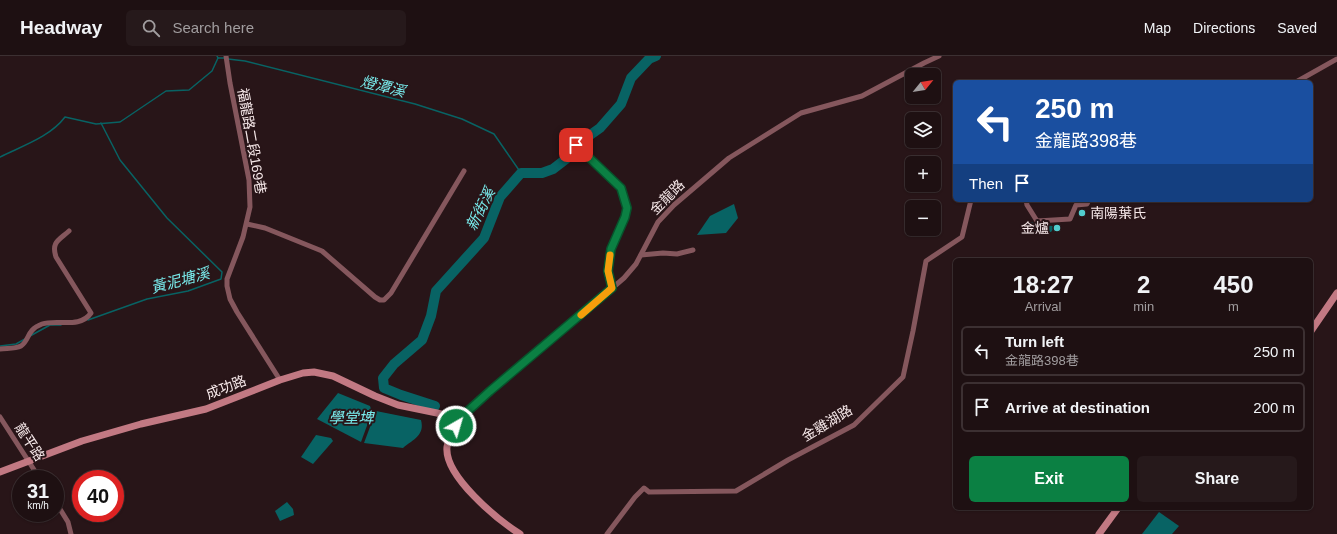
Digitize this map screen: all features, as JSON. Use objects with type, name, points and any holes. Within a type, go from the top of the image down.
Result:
[{"type":"street","name":"福龍路二段169巷","points":[[226,56],[249,180],[250,206],[247,224],[227,279],[227,286],[230,299],[236,312],[280,380]]},
{"type":"street","name":"金龍路","points":[[459,419],[624,278],[636,264],[658,222],[663,216],[683,197],[730,158],[801,113],[862,96],[939,56]]},
{"type":"street","points":[[1300,80],[1337,59]]},
{"type":"street","points":[[576,145],[621,188],[627,208],[625,217],[611,249],[608,271],[612,288]]},
{"type":"street","points":[[247,224],[265,228],[322,251],[375,297],[380,300],[384,300],[391,293],[464,171]]},
{"type":"street","name":"金雞湖路","points":[[607,534],[635,497],[644,488],[649,492],[736,491],[788,460],[854,425],[903,377],[926,261],[962,237],[971,202]]},
{"type":"street","points":[[1026,202],[1037,221],[1070,219],[1076,205],[1087,204],[1088,202]]},
{"type":"street","points":[[0,349],[14,348],[22,345],[33,328],[42,324],[52,322],[70,323],[89,316],[91,313],[56,257],[54,251],[53,247],[69,231]]},
{"type":"street","points":[[641,255],[663,253],[677,254],[693,250]]},
{"type":"street","points":[[1313,328],[1337,293]]},
{"type":"street","name":"成功路","points":[[0,472],[82,441],[141,424],[206,409],[280,380],[303,373],[323,373],[345,381],[375,396],[398,405],[430,411],[459,419]]},
{"type":"street","name":"龍平路","points":[[0,417],[34,470]]},
{"type":"street","points":[[459,419],[447,447],[448,456],[454,470],[473,495],[505,525],[520,534]]},
{"type":"street","points":[[1099,534],[1117,510]]},
{"type":"street","points":[[64,516],[68,522],[71,534]]},
{"type":"water","points":[[734,204],[738,218],[726,233],[697,235],[710,216]]},
{"type":"water","points":[[1031,222],[1038,225],[1053,226],[1054,228],[1051,232],[1032,232],[1028,223]]},
{"type":"water","name":"學堂埤","points":[[338,393],[370,406],[372,412],[361,442],[317,419]]},
{"type":"water","points":[[376,411],[421,420],[422,425],[420,433],[403,448],[364,443]]},
{"type":"water","points":[[316,435],[331,438],[333,441],[313,464],[301,457]]},
{"type":"water","points":[[287,502],[293,509],[294,515],[280,521],[275,511]]},
{"type":"water","points":[[1159,512],[1179,526],[1172,534],[1142,534]]},
{"type":"waterway","name":"燈潭溪","points":[[217,56],[218,58],[224,58]]},
{"type":"waterway","name":"新街溪","points":[[435,406],[384,388],[383,378],[394,364],[422,340],[431,316],[436,291],[484,238],[500,197],[521,173],[542,173],[553,169],[566,159],[576,145],[600,128],[621,104],[631,78],[649,59],[656,56]]},
{"type":"waterway","name":"黃泥塘溪","points":[[0,157],[44,136],[65,117],[96,124],[120,122],[166,91],[189,90],[212,71],[218,58]]},
{"type":"waterway","name":"燈潭溪","points":[[228,59],[245,61],[415,104],[462,119],[494,134],[521,173]]},
{"type":"waterway","name":"黃泥塘溪","points":[[88,320],[147,299],[188,291],[221,279],[222,272],[167,218],[120,160],[101,123]]},
{"type":"waterway","name":"黃泥塘溪","points":[[30,336],[50,325],[61,325]]},
{"type":"waterway","name":"黃泥塘溪","points":[[0,346],[16,344],[25,339]]},
{"type":"slow traffic","points":[[581,315],[612,288],[608,271],[610,255]]},
{"type":"place","name":"南陽葉氏","points":[[1082,213]]},
{"type":"place","name":"金爐","points":[[1057,228]]},
{"type":"route","points":[[456,426],[459,419],[490,391],[612,288],[608,271],[611,249],[625,217],[627,208],[621,188],[576,145]]}]
